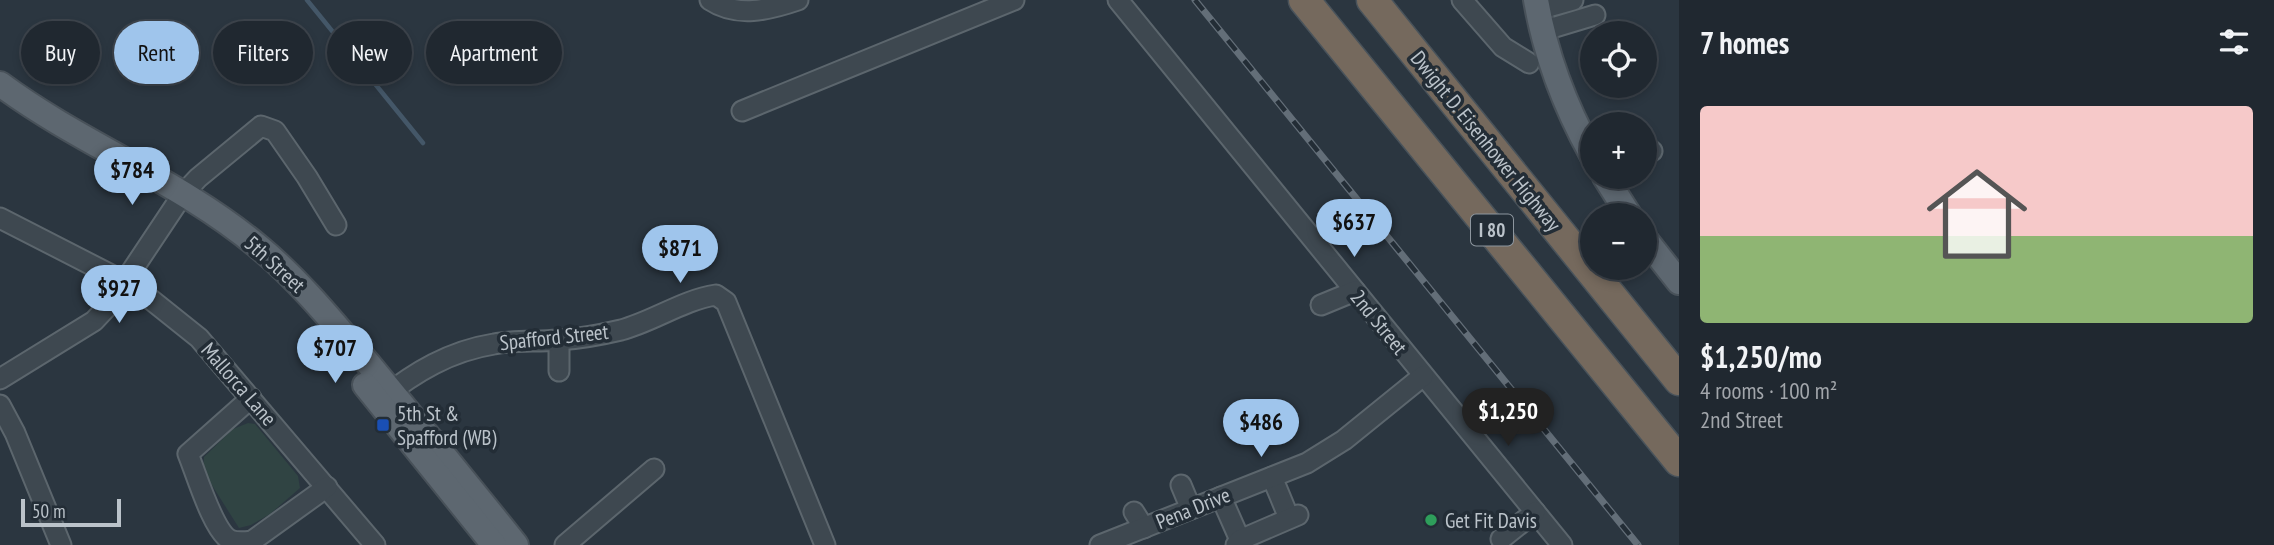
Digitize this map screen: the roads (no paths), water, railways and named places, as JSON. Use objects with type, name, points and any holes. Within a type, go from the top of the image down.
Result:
[{"type":"highway","name":"I 80","points":[[1304,0],[1679,461]]},
{"type":"highway","name":"Dwight D. Eisenhower Highway","points":[[1372,0],[1679,380]]},
{"type":"main road","points":[[1538,13],[1570,108],[1580,129]]},
{"type":"main road","name":"5th Street","points":[[0,83],[31,107],[259,247],[300,284],[494,545]]},
{"type":"main road","name":"5th Street","points":[[0,104],[46,135],[179,200]]},
{"type":"main road","points":[[1657,254],[1679,282]]},
{"type":"main road","name":"5th Street","points":[[385,396],[516,545]]},
{"type":"street","points":[[709,0],[720,7],[741,11],[766,10],[798,0]]},
{"type":"street","points":[[742,111],[1014,0]]},
{"type":"street","name":"2nd Street","points":[[1118,0],[1562,545]]},
{"type":"street","points":[[1462,0],[1503,47],[1529,63]]},
{"type":"street","points":[[1538,13],[1573,0]]},
{"type":"street","points":[[1538,13],[1595,15]]},
{"type":"street","points":[[0,379],[94,321],[109,305],[179,200],[207,170],[261,126],[275,131],[336,225]]},
{"type":"street","name":"Mallorca Lane","points":[[0,218],[123,281],[199,338],[375,545]]},
{"type":"street","points":[[1321,305],[1354,291]]},
{"type":"street","name":"Spafford Street","points":[[385,396],[430,364],[454,354],[495,343],[559,340],[625,328],[653,319],[702,297],[716,295],[726,302],[825,545]]},
{"type":"street","points":[[559,340],[559,371]]},
{"type":"street","name":"Pena Drive","points":[[1100,545],[1139,520],[1191,509],[1307,463],[1344,440],[1423,376]]},
{"type":"street","points":[[251,398],[188,454],[217,525],[227,539],[239,543],[252,541],[327,487]]},
{"type":"street","points":[[0,405],[15,433],[61,545]]},
{"type":"street","points":[[565,545],[654,469]]},
{"type":"street","points":[[1222,497],[1238,542],[1293,517],[1272,477]]},
{"type":"street","points":[[1181,485],[1191,509]]},
{"type":"street","points":[[1501,539],[1535,512]]},
{"type":"waterway","points":[[307,0],[423,143]]},
{"type":"railway","points":[[1195,0],[1638,545]]},
{"type":"place","name":"5th St & Spafford (WB)","points":[[383,425]]},
{"type":"place","name":"Get Fit Davis","points":[[1431,520]]}]
